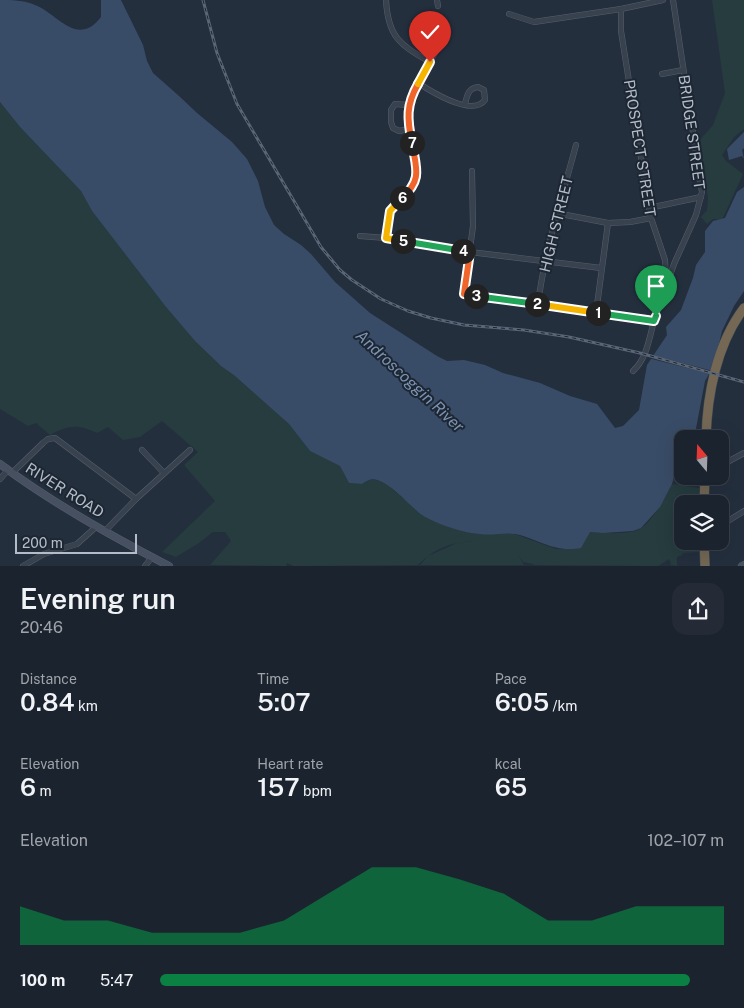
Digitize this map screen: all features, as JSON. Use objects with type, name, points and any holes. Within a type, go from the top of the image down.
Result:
[{"type":"highway","points":[[707,430],[710,398],[718,364],[732,329],[744,308]]},
{"type":"highway","points":[[704,550],[705,565]]},
{"type":"street","points":[[386,0],[395,37],[404,47],[430,62]]},
{"type":"street","points":[[509,14],[534,22],[621,9],[663,0]]},
{"type":"street","name":"BRIDGE STREET","points":[[633,370],[638,366],[645,354],[666,285],[702,197],[673,0]]},
{"type":"street","name":"PROSPECT STREET","points":[[621,9],[621,31],[649,208],[662,252],[666,285]]},
{"type":"street","points":[[386,238],[392,208],[413,187],[416,179],[409,129],[408,105],[438,48],[441,36],[440,22]]},
{"type":"street","points":[[662,74],[683,70]]},
{"type":"street","points":[[418,84],[448,100],[465,104],[481,104],[486,97],[484,90],[478,87],[472,88],[467,93],[465,104]]},
{"type":"street","points":[[408,105],[395,104],[391,110],[391,116],[393,128],[399,131],[409,129]]},
{"type":"street","name":"HIGH STREET","points":[[538,304],[556,213],[576,144]]},
{"type":"street","points":[[472,171],[473,218],[464,294],[596,313],[655,318]]},
{"type":"street","points":[[649,208],[702,197]]},
{"type":"street","points":[[556,213],[608,223],[630,222],[651,218]]},
{"type":"street","points":[[596,313],[608,223]]},
{"type":"street","points":[[360,236],[601,268]]},
{"type":"street","points":[[0,479],[48,439],[55,438],[136,499]]},
{"type":"street","points":[[142,450],[164,473]]},
{"type":"street","points":[[105,531],[136,499],[190,450]]},
{"type":"street","points":[[729,461],[744,453]]},
{"type":"street","name":"RIVER ROAD","points":[[0,464],[105,531],[169,566]]},
{"type":"street","points":[[729,520],[744,511]]},
{"type":"street","points":[[23,566],[44,554],[77,544],[97,526]]},
{"type":"street","points":[[145,566],[152,557]]},
{"type":"green space","points":[[712,0],[744,0],[744,129],[735,136],[722,155],[726,161],[743,174],[722,220],[713,219],[707,224],[701,217],[707,210],[708,198],[700,140],[713,125],[725,93]]},
{"type":"green space","points":[[0,102],[20,127],[81,191],[92,211],[166,307],[195,341],[221,366],[289,424],[310,451],[340,466],[349,483],[362,484],[369,480],[384,482],[433,521],[480,534],[512,533],[556,549],[574,549],[589,532],[623,533],[640,529],[654,515],[672,484],[699,488],[699,495],[674,495],[674,550],[699,550],[699,552],[683,553],[677,557],[677,566],[669,565],[671,564],[669,559],[658,566],[534,565],[523,562],[518,555],[524,565],[420,565],[428,556],[418,565],[294,566],[287,563],[286,566],[210,565],[231,541],[225,532],[213,532],[176,557],[162,552],[215,501],[184,465],[198,452],[162,421],[140,437],[123,440],[108,427],[97,433],[84,428],[73,427],[50,435],[36,423],[28,426],[0,409]],"holes":[[[457,543],[428,556],[443,547]]]},
{"type":"water","name":"Androscoggin River","points":[[0,0],[31,3],[68,26],[84,29],[92,26],[101,17],[101,0],[121,0],[143,45],[147,61],[153,73],[232,142],[247,159],[258,181],[265,207],[274,225],[311,254],[335,282],[370,313],[447,361],[464,360],[485,365],[503,373],[540,383],[570,396],[597,404],[615,428],[623,426],[639,410],[647,365],[667,335],[666,327],[681,310],[696,265],[705,252],[705,231],[713,221],[725,218],[737,192],[744,187],[744,291],[734,306],[722,331],[714,365],[705,381],[696,430],[674,430],[674,477],[660,507],[641,528],[633,531],[590,532],[581,548],[562,549],[515,534],[484,534],[450,528],[422,515],[397,492],[382,482],[375,479],[362,484],[349,483],[340,466],[310,451],[289,424],[221,366],[195,341],[166,307],[92,211],[81,191],[20,127],[0,102]]},
{"type":"water","points":[[744,132],[744,148],[742,150],[744,159],[742,156],[729,160],[727,149]]},
{"type":"pier","points":[[651,355],[713,371],[711,374],[648,358]]},
{"type":"railway","points":[[203,0],[217,53],[237,104],[321,247],[340,270],[352,280],[381,299],[408,311],[431,318],[464,325],[524,330],[569,337],[640,353],[744,382]]},
{"type":"route","points":[[430,62],[408,105],[409,129],[416,166],[415,183],[408,193],[392,208],[386,238],[470,252],[464,294],[654,321],[656,316]]}]
